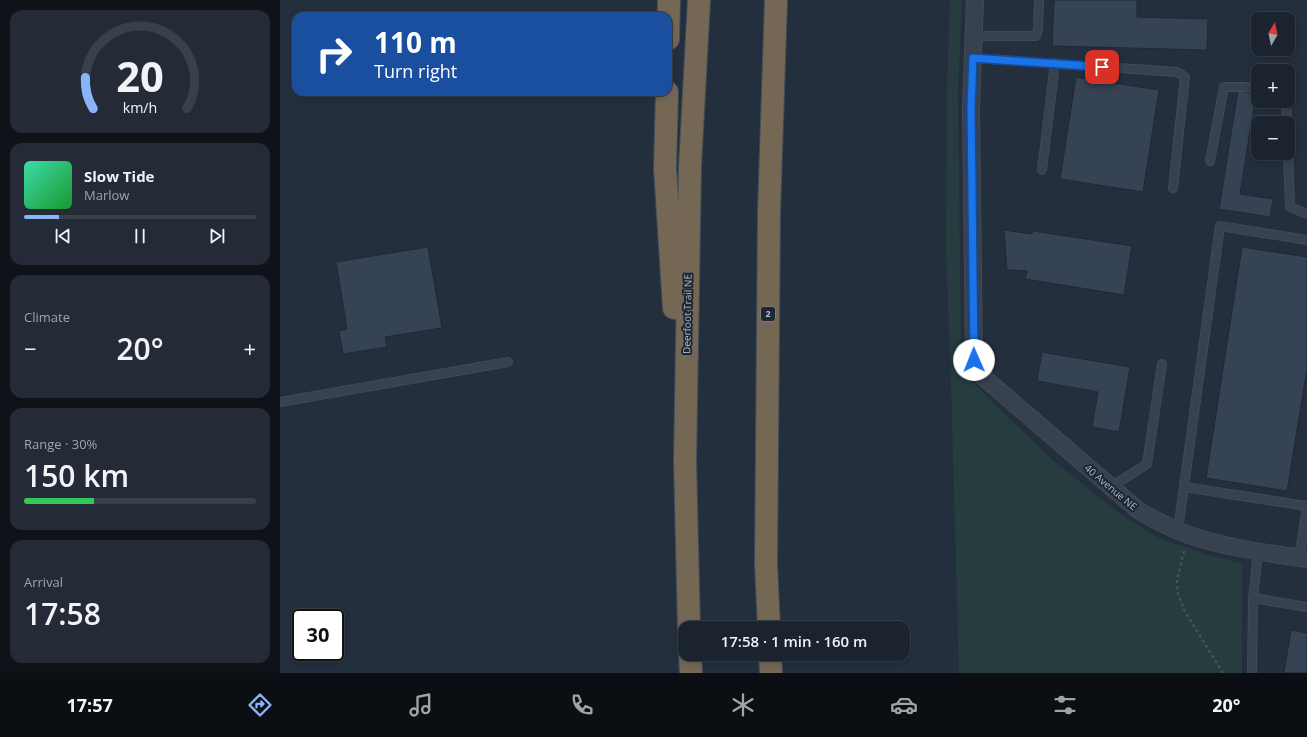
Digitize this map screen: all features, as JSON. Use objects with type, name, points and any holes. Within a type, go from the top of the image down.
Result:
[{"type":"highway","points":[[669,0],[669,12]]},
{"type":"highway","name":"Deerfoot Trail NE","points":[[689,621],[685,461],[690,166],[698,0]]},
{"type":"highway","name":"2","points":[[769,621],[766,564],[768,212],[776,0]]},
{"type":"highway","points":[[667,96],[665,168],[685,461]]},
{"type":"highway","points":[[690,661],[691,673]]},
{"type":"highway","points":[[770,661],[771,673]]},
{"type":"street","points":[[973,58],[975,0]]},
{"type":"street","name":"40 Avenue NE","points":[[973,58],[971,108],[974,360],[982,376],[1139,511],[1184,533],[1258,551],[1303,558]]},
{"type":"lane","points":[[974,36],[1036,36],[1038,30],[1039,0]]},
{"type":"lane","points":[[973,58],[1177,72],[1185,77],[1173,188]]},
{"type":"lane","points":[[1042,170],[1055,63]]},
{"type":"lane","points":[[1210,161],[1224,87],[1251,87]]},
{"type":"lane","points":[[1288,160],[1290,207],[1307,214]]},
{"type":"lane","points":[[1184,533],[1184,487],[1220,226],[1307,240]]},
{"type":"lane","points":[[280,402],[508,362]]},
{"type":"lane","points":[[1111,487],[1147,464],[1162,364]]},
{"type":"lane","points":[[1184,487],[1307,506],[1303,558]]},
{"type":"lane","points":[[1252,673],[1253,598],[1258,551]]},
{"type":"lane","points":[[1253,598],[1307,607]]},
{"type":"path","points":[[1184,533],[1177,580],[1178,594],[1184,610],[1223,673]]},
{"type":"green space","points":[[950,0],[962,0],[958,92],[961,349],[964,370],[974,383],[999,409],[1055,462],[1118,512],[1160,539],[1211,556],[1242,563],[1242,673],[959,673],[946,250],[947,85]]},
{"type":"building","points":[[1054,0],[1137,0],[1137,17],[1208,19],[1207,50],[1052,46]]},
{"type":"building","points":[[1076,77],[1159,90],[1143,192],[1060,179]]},
{"type":"building","points":[[1238,91],[1251,93],[1251,108],[1254,108],[1252,116],[1251,116],[1251,125],[1240,194],[1273,199],[1270,217],[1219,209]]},
{"type":"building","points":[[1004,230],[1032,234],[1033,231],[1132,246],[1124,295],[1025,279],[1027,271],[1007,270]]},
{"type":"building","points":[[428,247],[442,328],[385,337],[387,347],[343,354],[339,331],[347,329],[336,262]]},
{"type":"building","points":[[1242,247],[1307,257],[1307,369],[1287,491],[1206,478]]},
{"type":"building","points":[[1042,352],[1130,367],[1119,432],[1092,427],[1098,392],[1037,381]]},
{"type":"building","points":[[1291,630],[1307,633],[1307,673],[1284,673]]},
{"type":"route","points":[[974,360],[971,108],[973,58],[1102,67]]}]
